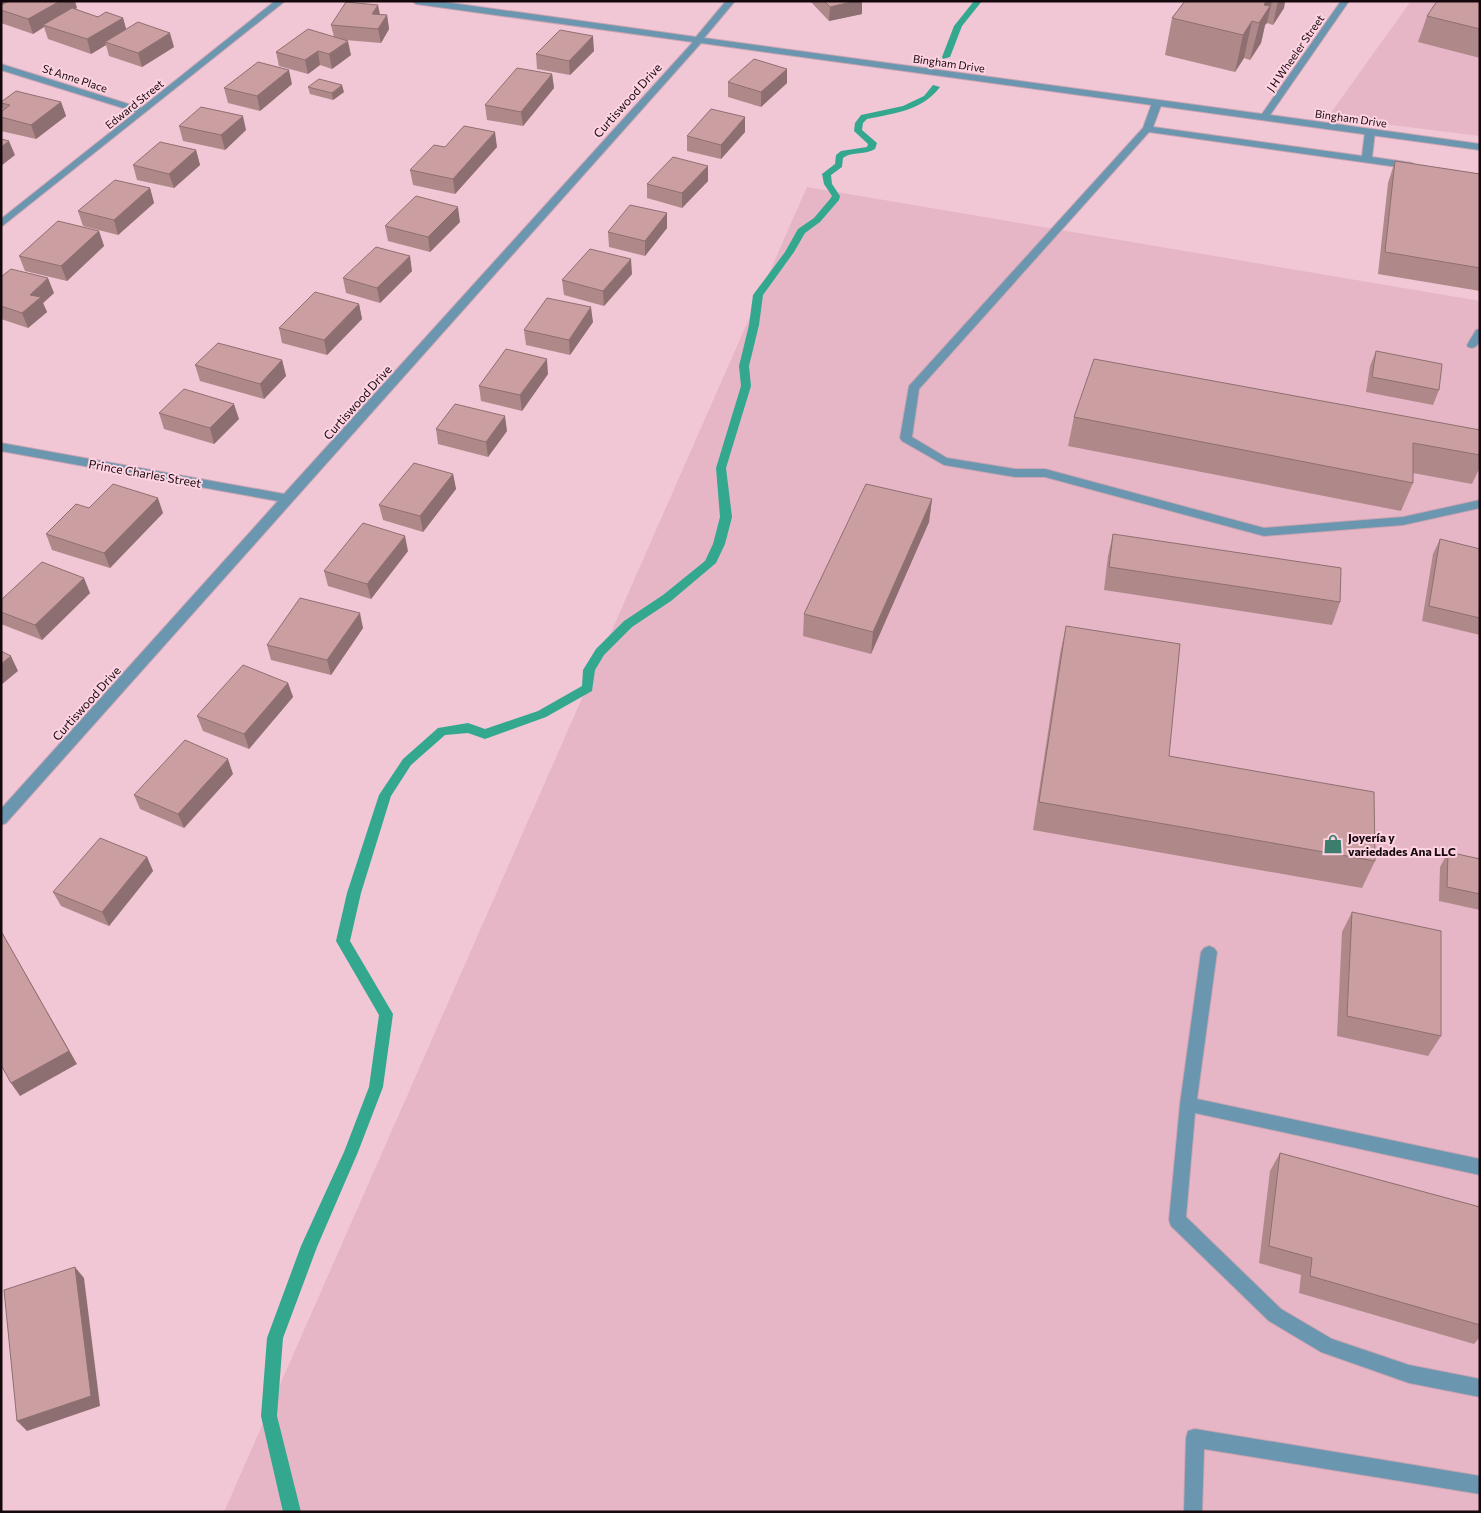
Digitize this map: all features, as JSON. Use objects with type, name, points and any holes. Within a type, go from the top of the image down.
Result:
[{"type":"street","name":"Edward Street","points":[[1,224],[281,1]]},
{"type":"street","name":"Bingham Drive","points":[[416,1],[1480,147]]},
{"type":"street","name":"Curtiswood Drive","points":[[1,819],[289,499],[502,258],[692,50],[698,40],[731,1]]},
{"type":"street","name":"J H Wheeler Street","points":[[1264,118],[1345,1]]},
{"type":"street","name":"St Anne Place","points":[[1,66],[143,111]]},
{"type":"street","points":[[1157,103],[1147,129],[913,388],[906,438],[944,461],[1015,474],[1045,473],[1264,532],[1403,521],[1480,504]]},
{"type":"street","points":[[1147,129],[1423,167]]},
{"type":"street","points":[[1367,159],[1366,146],[1370,132]]},
{"type":"street","points":[[1472,345],[1480,332]]},
{"type":"street","name":"Prince Charles Street","points":[[1,447],[289,499]]},
{"type":"street","points":[[1209,952],[1188,1104],[1177,1220],[1275,1315],[1327,1346],[1409,1374],[1480,1388]]},
{"type":"street","points":[[1188,1104],[1480,1168]]},
{"type":"street","points":[[1193,1512],[1195,1438],[1480,1485]]},
{"type":"shaded area","points":[[1411,1],[1428,1],[1480,13],[1480,136],[1328,117]]},
{"type":"shaded area","points":[[807,187],[1480,301],[1480,1512],[224,1512]]},
{"type":"building","points":[[9,1],[60,1],[28,19],[1,10],[1,5]]},
{"type":"building","points":[[824,1],[855,1],[830,7]]},
{"type":"building","points":[[1185,1],[1266,1],[1264,5],[1270,6],[1259,23],[1252,21],[1243,35],[1172,18]]},
{"type":"building","points":[[1437,1],[1480,1],[1480,29],[1427,16]]},
{"type":"building","points":[[346,2],[378,5],[372,14],[387,15],[378,29],[331,25]]},
{"type":"building","points":[[72,8],[98,17],[106,12],[123,18],[87,39],[43,25]]},
{"type":"building","points":[[138,22],[170,33],[138,53],[105,42]]},
{"type":"building","points":[[308,29],[348,41],[329,54],[318,51],[305,60],[276,52]]},
{"type":"building","points":[[560,30],[593,36],[569,61],[536,54]]},
{"type":"building","points":[[754,59],[787,69],[761,92],[728,82]]},
{"type":"building","points":[[258,62],[289,70],[257,96],[224,88]]},
{"type":"building","points":[[517,68],[552,74],[521,112],[485,105]]},
{"type":"building","points":[[319,79],[342,85],[332,93],[308,87]]},
{"type":"building","points":[[16,91],[61,102],[31,125],[1,117],[1,112],[10,105],[1,102]]},
{"type":"building","points":[[201,107],[243,116],[221,135],[179,126]]},
{"type":"building","points":[[711,109],[745,117],[721,145],[687,136]]},
{"type":"building","points":[[464,126],[495,132],[453,179],[410,170],[434,145],[445,147]]},
{"type":"building","points":[[1,139],[9,141],[1,147]]},
{"type":"building","points":[[160,142],[196,150],[169,174],[133,165]]},
{"type":"building","points":[[673,157],[708,166],[682,193],[647,184]]},
{"type":"building","points":[[1395,161],[1480,174],[1480,268],[1385,252]]},
{"type":"building","points":[[115,180],[150,188],[114,220],[78,211]]},
{"type":"building","points":[[416,196],[458,207],[428,237],[385,226]]},
{"type":"building","points":[[630,205],[667,213],[645,241],[608,232]]},
{"type":"building","points":[[58,221],[99,231],[61,266],[19,256]]},
{"type":"building","points":[[376,247],[410,256],[377,288],[343,278]]},
{"type":"building","points":[[590,249],[631,259],[603,291],[562,280]]},
{"type":"building","points":[[11,269],[48,278],[30,295],[41,297],[22,313],[1,306],[1,277]]},
{"type":"building","points":[[315,292],[359,304],[324,340],[279,328]]},
{"type":"building","points":[[547,298],[591,307],[569,340],[524,330]]},
{"type":"building","points":[[218,343],[282,360],[260,384],[195,365]]},
{"type":"building","points":[[506,349],[547,359],[520,395],[479,386]]},
{"type":"building","points":[[1376,351],[1442,364],[1439,390],[1372,377]]},
{"type":"building","points":[[1094,359],[1480,430],[1480,455],[1413,443],[1413,483],[1074,417]]},
{"type":"building","points":[[184,389],[234,404],[210,428],[159,413]]},
{"type":"building","points":[[455,404],[505,416],[486,442],[436,429]]},
{"type":"building","points":[[414,463],[453,474],[420,516],[379,505]]},
{"type":"building","points":[[113,484],[158,498],[104,553],[46,534],[76,504],[89,508]]},
{"type":"building","points":[[866,484],[932,499],[873,632],[804,614]]},
{"type":"building","points":[[363,523],[405,536],[367,584],[324,571]]},
{"type":"building","points":[[1113,534],[1341,568],[1340,602],[1109,567]]},
{"type":"building","points":[[1440,539],[1480,549],[1480,618],[1429,606]]},
{"type":"building","points":[[42,562],[84,578],[35,625],[1,612],[1,600]]},
{"type":"building","points":[[300,598],[360,613],[327,660],[267,645]]},
{"type":"building","points":[[1066,626],[1180,644],[1169,756],[1374,792],[1375,861],[1039,802]]},
{"type":"building","points":[[1,651],[11,656],[1,664]]},
{"type":"building","points":[[243,665],[288,683],[244,734],[197,716]]},
{"type":"building","points":[[185,740],[228,759],[178,814],[134,795]]},
{"type":"building","points":[[100,838],[147,857],[102,912],[53,892]]},
{"type":"building","points":[[1448,852],[1480,859],[1480,894],[1447,887]]},
{"type":"building","points":[[1352,912],[1441,931],[1441,1036],[1347,1016]]},
{"type":"building","points":[[1,931],[69,1051],[11,1083],[1,1065]]},
{"type":"building","points":[[1280,1153],[1480,1207],[1480,1325],[1310,1276],[1312,1258],[1269,1246]]},
{"type":"building","points":[[75,1267],[91,1396],[17,1421],[4,1290]]},
{"type":"waterway","points":[[946,57],[958,26],[978,1]]},
{"type":"waterway","points":[[292,1512],[269,1416],[275,1338],[309,1246],[351,1152],[376,1087],[386,1014],[343,941],[354,893],[385,795],[407,762],[442,731],[468,728],[485,734],[542,714],[588,688],[589,670],[600,652],[628,624],[667,598],[710,563],[719,544],[726,517],[721,468],[746,386],[744,366],[754,325],[758,295],[789,252],[801,231],[817,220],[834,200],[836,196],[828,184],[826,174],[839,165],[839,157],[844,153],[871,149],[873,143],[858,131],[859,123],[864,117],[906,108],[927,98],[936,87]]},
{"type":"place","name":"Joyería y variedades Ana LLC","points":[[1333,844]]}]
